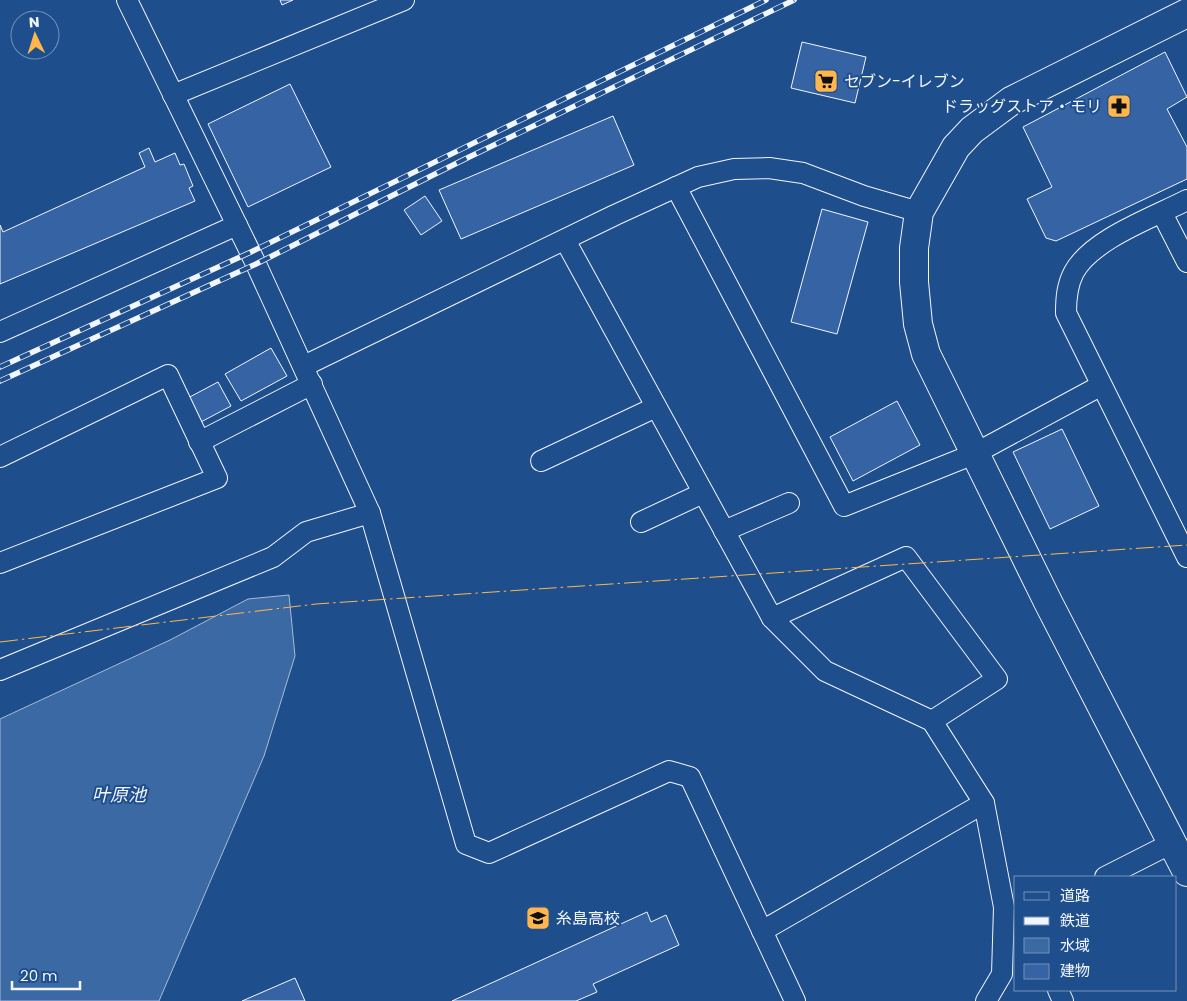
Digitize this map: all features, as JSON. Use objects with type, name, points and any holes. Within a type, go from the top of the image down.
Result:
[{"type":"street","points":[[127,0],[237,225],[308,375],[370,513],[466,844],[489,853],[669,771],[690,777],[795,1001]]},
{"type":"street","points":[[173,95],[404,0]]},
{"type":"street","points":[[1187,13],[1011,101],[972,130],[956,147],[919,212],[914,248],[914,282],[918,324],[926,354],[974,454],[1187,872]]},
{"type":"street","points":[[199,442],[308,375],[565,240],[698,177],[734,168],[769,168],[803,174],[864,196],[919,212]]},
{"type":"street","points":[[676,187],[844,506],[974,454],[1100,386]]},
{"type":"street","points":[[1187,200],[1091,252],[1074,271],[1067,291],[1066,313],[1100,386],[1187,557]]},
{"type":"street","points":[[1162,213],[1187,262]]},
{"type":"street","points":[[0,332],[237,225]]},
{"type":"street","points":[[565,240],[772,618],[825,671],[932,721],[984,803],[1010,907],[1002,974],[986,1001]]},
{"type":"street","points":[[0,457],[168,375],[217,478],[0,563]]},
{"type":"street","points":[[542,461],[656,407]]},
{"type":"street","points":[[641,522],[703,493]]},
{"type":"street","points":[[724,531],[789,503]]},
{"type":"street","points":[[0,670],[273,557],[306,532],[370,513]]},
{"type":"street","points":[[772,618],[906,557],[997,679],[932,721]]},
{"type":"street","points":[[762,931],[984,803]]},
{"type":"street","points":[[1107,876],[1172,843]]},
{"type":"water","name":"叶原池","points":[[289,595],[295,656],[264,756],[159,1001],[0,1001],[0,719],[170,640],[248,599]]},
{"type":"building","points":[[280,0],[293,0],[282,5]]},
{"type":"building","points":[[802,42],[866,57],[855,103],[791,88]]},
{"type":"building","points":[[1165,52],[1187,97],[1167,109],[1187,147],[1187,179],[1056,241],[1046,238],[1027,199],[1052,187],[1023,127]]},
{"type":"building","points":[[290,84],[331,167],[248,207],[208,124]]},
{"type":"building","points":[[613,116],[634,165],[461,239],[439,190]]},
{"type":"building","points":[[149,148],[155,162],[175,153],[180,165],[184,164],[193,186],[189,188],[195,201],[0,284],[0,225],[3,232],[145,167],[139,153]]},
{"type":"building","points":[[425,196],[442,221],[421,235],[404,210]]},
{"type":"building","points":[[822,209],[868,222],[837,334],[791,322]]},
{"type":"building","points":[[271,348],[287,376],[241,401],[225,374]]},
{"type":"building","points":[[218,382],[231,406],[199,423],[186,399]]},
{"type":"building","points":[[897,401],[920,445],[853,481],[830,437]]},
{"type":"building","points":[[1062,429],[1099,506],[1050,529],[1013,452]]},
{"type":"building","points":[[647,912],[651,922],[666,915],[679,945],[593,984],[597,992],[576,1001],[452,1001]]},
{"type":"building","points":[[295,978],[305,1001],[242,1001]]},
{"type":"railway","points":[[0,367],[251,252],[766,0]]},
{"type":"railway","points":[[0,381],[256,264],[463,160],[794,0]]},
{"type":"power","points":[[0,642],[316,604],[1187,545]]},
{"type":"place","name":"セブン-イレブン","points":[[826,81]]},
{"type":"place","name":"ドラッグストア・モリ","points":[[1119,106]]},
{"type":"place","name":"糸島高校","points":[[538,918]]}]
